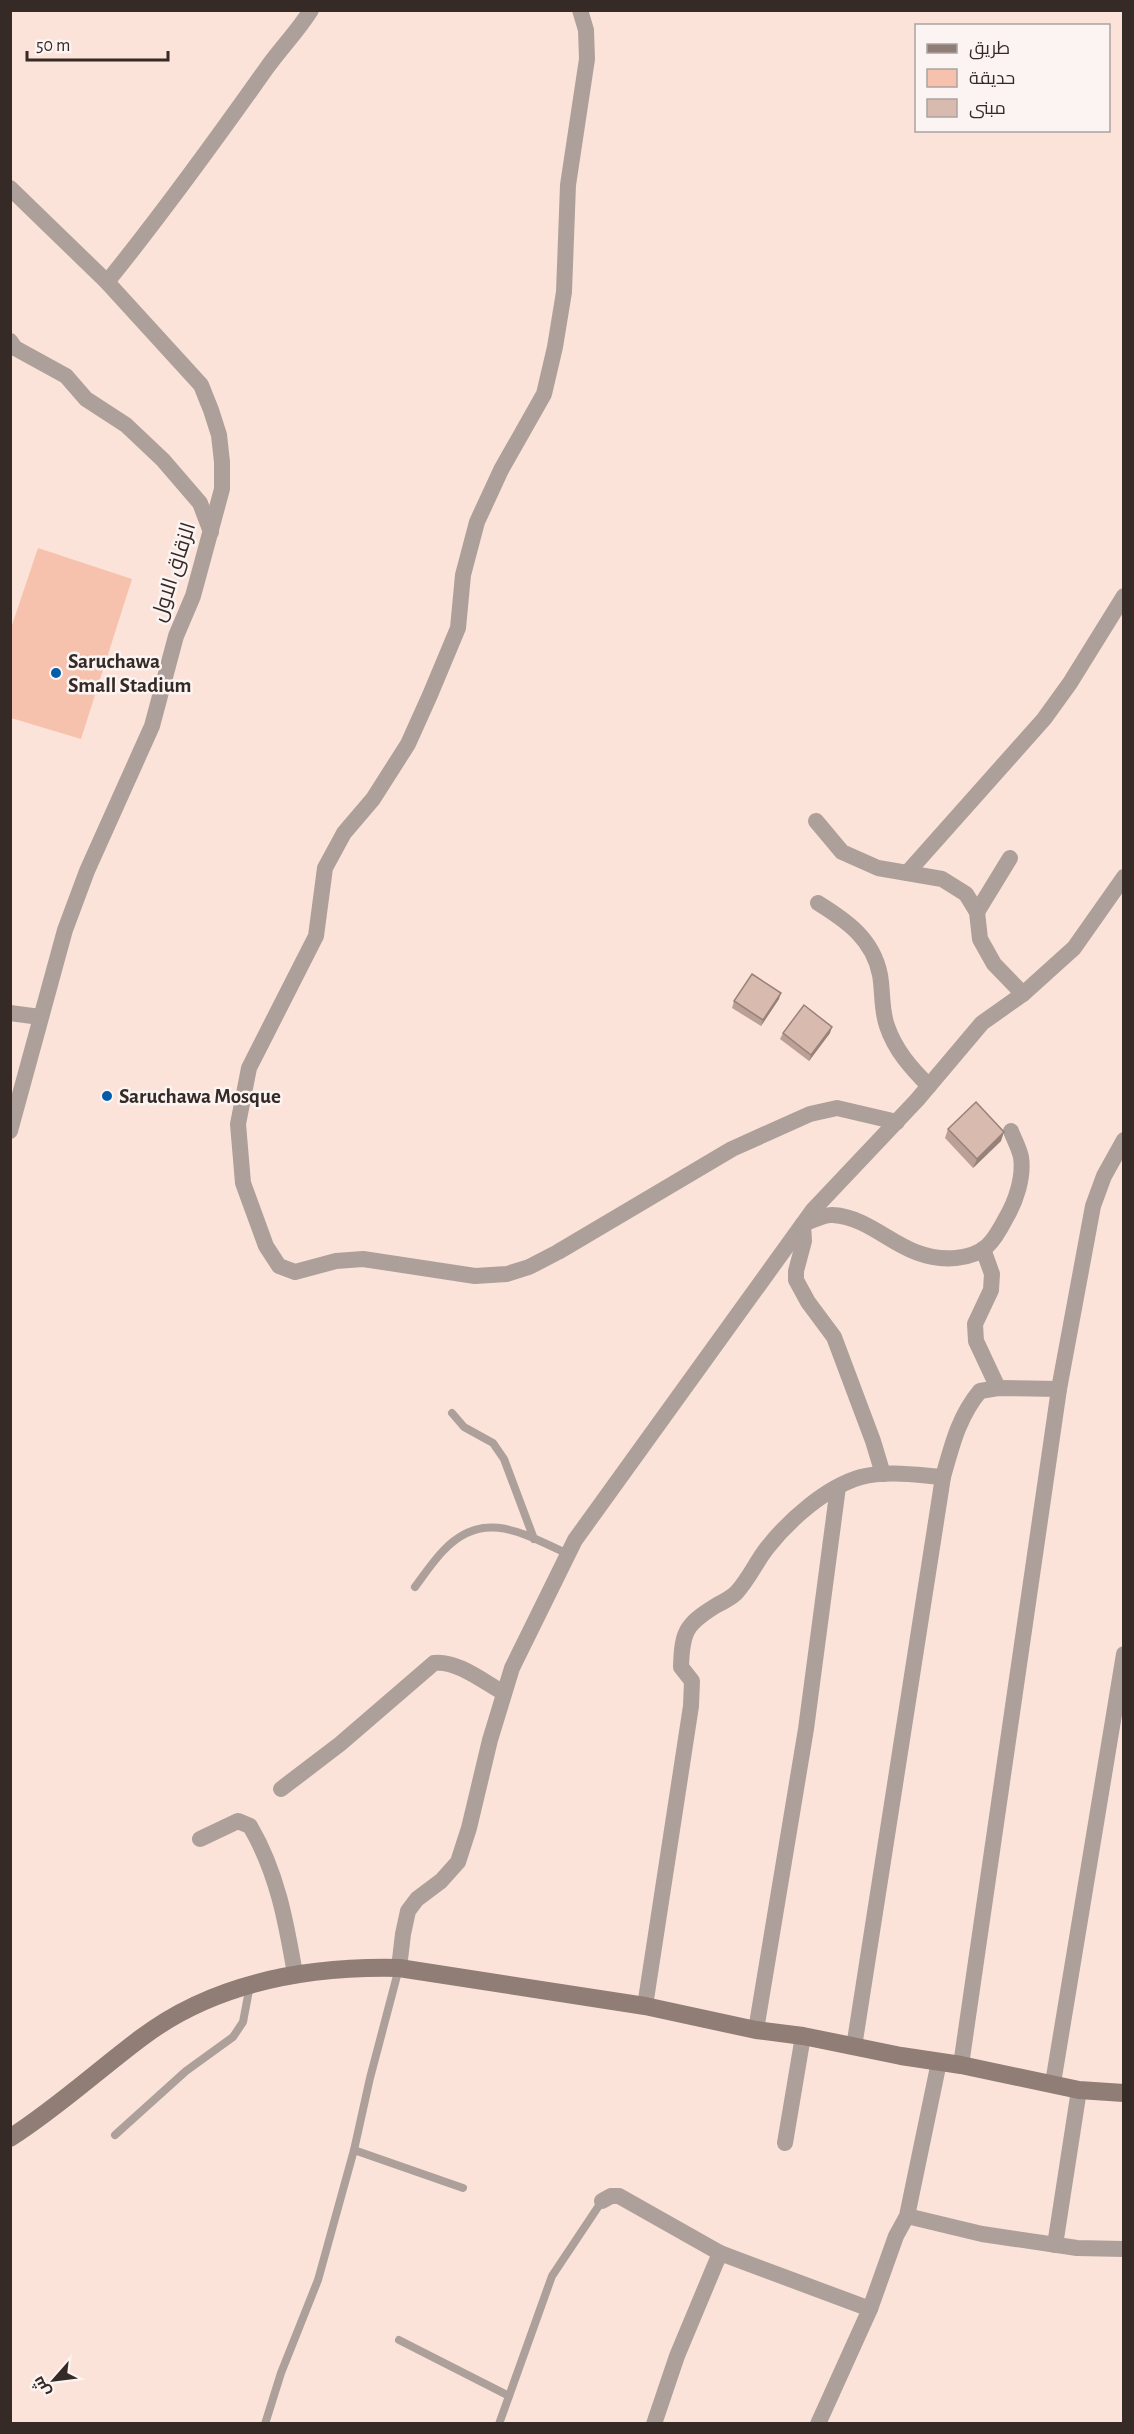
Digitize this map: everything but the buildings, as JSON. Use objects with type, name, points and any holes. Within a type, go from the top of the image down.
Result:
[{"type":"street","points":[[107,282],[152,228],[311,10]]},
{"type":"street","points":[[579,10],[586,30],[587,59],[568,185],[564,292],[544,394],[501,470],[477,522],[463,575],[458,628],[408,744],[373,799],[344,833],[325,868],[316,936],[249,1068],[238,1124],[243,1183],[266,1246],[279,1266],[295,1272],[336,1261],[363,1259],[476,1276],[507,1274],[529,1267],[558,1252],[732,1149],[810,1114],[837,1108],[897,1122]]},
{"type":"street","name":"الزقاق الاول","points":[[10,188],[107,282],[201,385],[219,435],[222,462],[222,489],[211,532],[193,596],[176,636],[152,726],[75,901],[55,961],[10,1131]]},
{"type":"street","points":[[10,341],[15,348],[66,376],[86,399],[126,424],[163,460],[200,503],[211,532]]},
{"type":"street","points":[[907,873],[1044,719],[1124,596]]},
{"type":"street","points":[[816,820],[842,852],[878,868],[942,879],[966,894],[977,912],[981,939],[994,964],[1023,994]]},
{"type":"street","points":[[977,912],[1010,858]]},
{"type":"street","points":[[399,1968],[408,1911],[417,1899],[441,1881],[458,1862],[512,1668],[574,1540],[813,1210],[897,1122],[982,1023],[1023,994],[1074,948],[1124,877]]},
{"type":"street","points":[[818,903],[849,922],[871,950],[879,974],[886,1024],[897,1049],[929,1086]]},
{"type":"street","points":[[10,1013],[40,1017]]},
{"type":"street","points":[[803,1224],[831,1214],[863,1224],[915,1254],[944,1259],[973,1256],[994,1242],[1020,1180],[1021,1157],[1011,1131]]},
{"type":"street","points":[[961,2065],[1059,1389],[1093,1206],[1104,1176],[1122,1148]]},
{"type":"street","points":[[803,1224],[804,1241],[796,1271],[796,1280],[808,1302],[834,1337],[883,1474]]},
{"type":"street","points":[[983,1249],[992,1274],[991,1290],[975,1324],[976,1341],[998,1388]]},
{"type":"street","points":[[854,2047],[944,1477],[957,1429],[970,1404],[980,1391],[998,1388],[1059,1389]]},
{"type":"street","points":[[645,2006],[691,1706],[692,1681],[681,1667],[681,1650],[686,1630],[696,1617],[735,1595],[751,1575],[761,1555],[786,1524],[838,1487],[862,1477],[883,1474],[944,1477]]},
{"type":"street","points":[[756,2030],[806,1729],[838,1487]]},
{"type":"street","points":[[1053,2083],[1124,1654]]},
{"type":"street","points":[[281,1789],[340,1744],[434,1663],[443,1662],[453,1666],[504,1693]]},
{"type":"street","points":[[200,1839],[238,1821],[250,1826],[269,1862],[278,1887],[295,1974]]},
{"type":"street","points":[[10,2138],[51,2110],[142,2038],[193,2006],[250,1984],[330,1969],[399,1968],[645,2006],[756,2030],[803,2036],[961,2065],[1079,2090],[1124,2093]]},
{"type":"street","points":[[785,2143],[803,2036]]},
{"type":"street","points":[[818,2424],[870,2309],[896,2236],[907,2216],[939,2062]]},
{"type":"street","points":[[1055,2244],[1079,2090]]},
{"type":"street","points":[[602,2201],[611,2196],[619,2196],[720,2253],[870,2309]]},
{"type":"street","points":[[907,2216],[982,2234],[1077,2248],[1124,2249]]},
{"type":"street","points":[[654,2424],[677,2356],[720,2253]]},
{"type":"lane","points":[[453,1413],[465,1426],[493,1443],[504,1459],[534,1539]]},
{"type":"lane","points":[[415,1587],[444,1550],[465,1532],[478,1527],[491,1526],[521,1533],[568,1554]]},
{"type":"lane","points":[[265,2424],[318,2280],[354,2150],[399,1968]]},
{"type":"lane","points":[[115,2135],[186,2071],[233,2037],[243,2022],[250,1984]]},
{"type":"lane","points":[[354,2150],[463,2188]]},
{"type":"lane","points":[[499,2424],[552,2276],[602,2201]]},
{"type":"lane","points":[[399,2340],[509,2396]]},
{"type":"green space","name":"Saruchawa Small Stadium","points":[[38,548],[132,579],[81,739],[11,718],[11,628]]},
{"type":"place","name":"Saruchawa Small Stadium","points":[[56,673]]},
{"type":"place","name":"Saruchawa Mosque","points":[[107,1096]]}]
